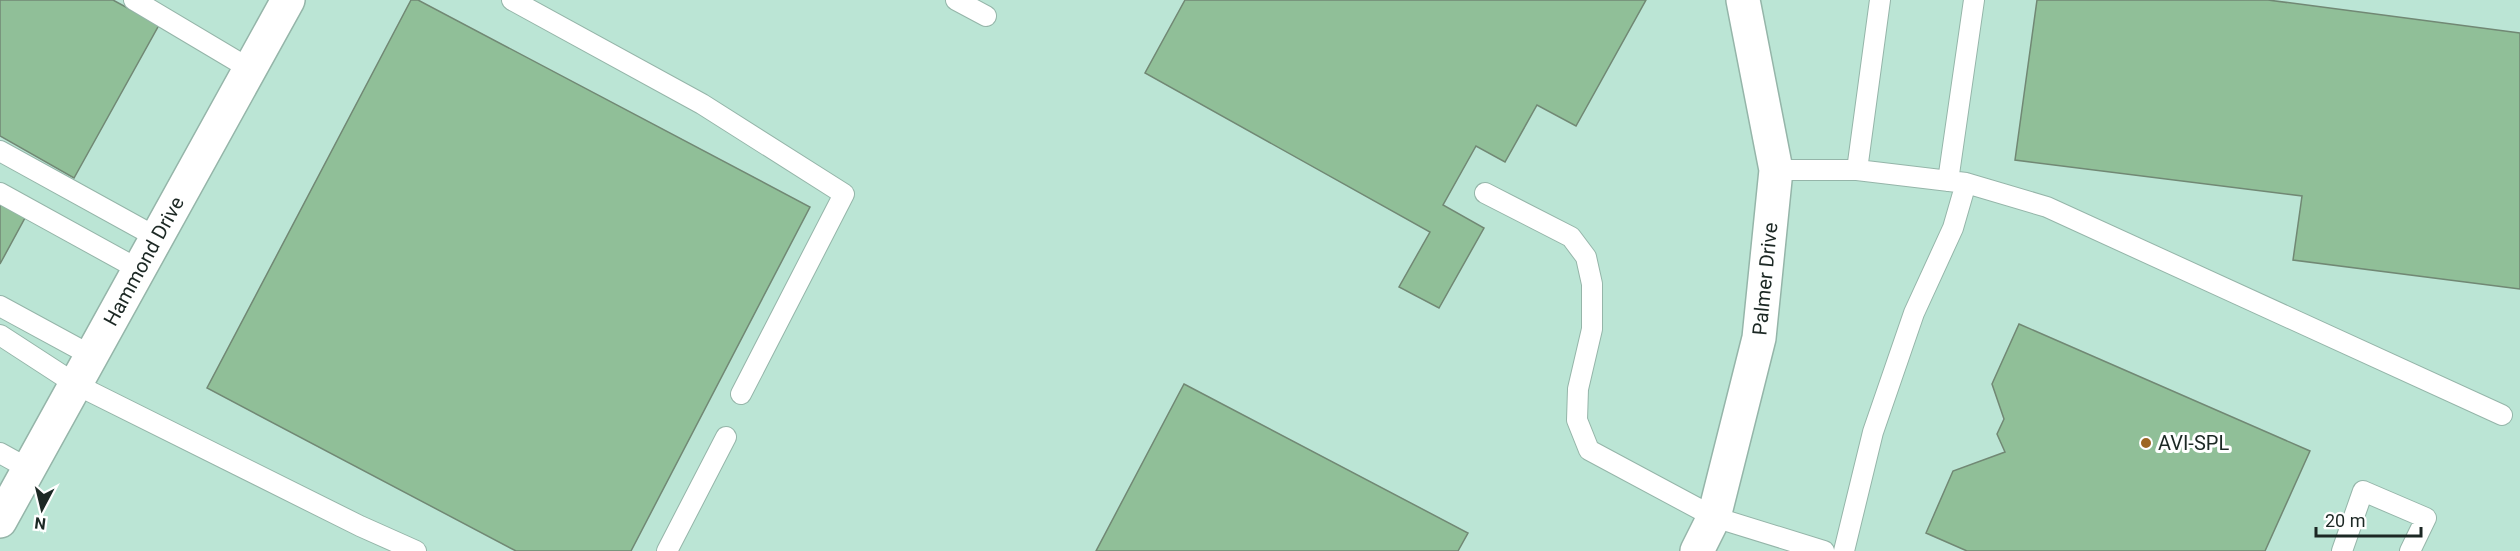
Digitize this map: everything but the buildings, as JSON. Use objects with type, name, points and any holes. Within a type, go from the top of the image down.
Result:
[{"type":"street","name":"Hammond Drive","points":[[0,521],[288,0]]},
{"type":"street","name":"Palmer Drive","points":[[1696,551],[1714,517],[1759,338],[1776,170],[1743,0]]},
{"type":"lane","points":[[134,0],[250,69]]},
{"type":"lane","points":[[512,0],[702,104],[844,194],[741,394]]},
{"type":"lane","points":[[956,0],[986,16]]},
{"type":"lane","points":[[1857,170],[1880,0]]},
{"type":"lane","points":[[1844,551],[1873,432],[1914,313],[1953,228],[1974,0]]},
{"type":"lane","points":[[0,151],[156,237]]},
{"type":"lane","points":[[1776,170],[1857,170],[1957,182],[2047,207],[2502,415]]},
{"type":"lane","points":[[0,193],[138,269]]},
{"type":"lane","points":[[1485,194],[1571,237],[1586,257],[1592,284],[1592,329],[1578,389],[1577,420],[1589,450],[1714,517],[1824,551]]},
{"type":"lane","points":[[0,306],[84,370]]},
{"type":"lane","points":[[0,335],[84,370],[360,525],[416,551]]},
{"type":"lane","points":[[667,551],[726,437]]},
{"type":"lane","points":[[0,453],[29,470]]},
{"type":"lane","points":[[2342,551],[2363,491],[2426,518],[2410,551]]},
{"type":"shaded area","points":[[0,0],[2520,0],[2520,551],[0,551]]},
{"type":"place","name":"AVI-SPL","points":[[2146,443]]}]
